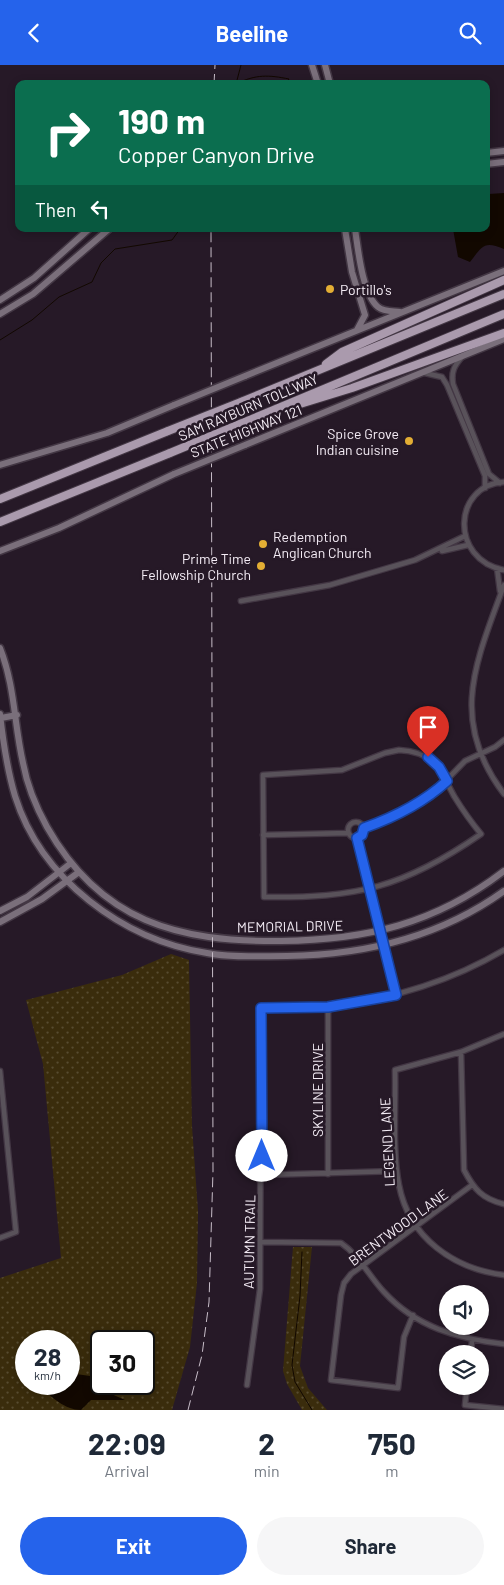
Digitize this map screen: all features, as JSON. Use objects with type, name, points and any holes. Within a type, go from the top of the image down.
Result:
[{"type":"highway","points":[[318,371],[342,351],[504,280]]},
{"type":"highway","name":"SAM RAYBURN TOLLWAY","points":[[0,499],[504,294]]},
{"type":"highway","name":"SAM RAYBURN TOLLWAY","points":[[0,522],[504,314]]},
{"type":"highway","points":[[268,412],[301,405],[335,394],[504,333]]},
{"type":"main road","points":[[312,65],[317,80]]},
{"type":"main road","points":[[325,65],[329,80]]},
{"type":"main road","points":[[490,153],[504,151]]},
{"type":"main road","points":[[490,164],[504,162]]},
{"type":"main road","points":[[0,300],[30,281],[86,232]]},
{"type":"main road","points":[[0,315],[37,291],[106,232]]},
{"type":"main road","points":[[345,232],[352,272],[365,315],[356,331]]},
{"type":"main road","points":[[356,232],[362,269],[375,304],[388,311],[402,312]]},
{"type":"main road","points":[[0,465],[106,433],[504,271]]},
{"type":"main road","points":[[30,281],[37,291]]},
{"type":"main road","name":"STATE HIGHWAY 121","points":[[0,551],[59,528],[174,474],[504,339]]},
{"type":"main road","name":"MEMORIAL DRIVE","points":[[0,648],[14,697],[23,763],[33,798],[47,825],[78,872],[117,904],[146,920],[176,932],[210,939],[317,940],[381,932],[416,921],[444,909],[486,885],[504,871]]},
{"type":"main road","name":"MEMORIAL DRIVE","points":[[0,714],[15,796],[40,847],[68,881],[115,920],[137,932],[160,941],[210,954],[318,955],[356,951],[425,934],[474,911],[504,891]]},
{"type":"main road","points":[[0,718],[17,715]]},
{"type":"main road","points":[[0,911],[28,897],[71,863]]},
{"type":"main road","points":[[0,922],[29,907],[68,881],[78,872]]},
{"type":"street","points":[[464,355],[455,364],[452,373],[453,384],[489,474],[502,483]]},
{"type":"street","points":[[421,373],[433,373],[442,377],[447,385],[485,476],[485,488]]},
{"type":"street","points":[[502,483],[485,488],[470,502],[464,521],[468,545],[477,557],[504,570]]},
{"type":"street","points":[[434,553],[465,536]]},
{"type":"street","points":[[241,601],[330,585],[434,553],[468,545]]},
{"type":"street","points":[[497,568],[500,595]]},
{"type":"street","points":[[504,585],[478,657],[472,683],[471,709],[480,754],[504,793]]},
{"type":"street","points":[[364,828],[391,819],[432,795],[465,761],[495,747],[504,740]]},
{"type":"street","points":[[399,750],[415,751],[428,757],[439,767],[447,781],[466,816],[481,834],[448,857],[407,878],[370,890],[343,895],[308,898],[264,897],[263,775],[342,770],[385,753],[399,750]]},
{"type":"street","points":[[348,833],[348,827],[352,823],[360,823],[364,828]]},
{"type":"street","points":[[357,838],[362,835],[364,828]]},
{"type":"street","points":[[263,835],[348,833],[357,838],[396,995]]},
{"type":"street","points":[[328,1007],[396,995],[436,983],[504,950]]},
{"type":"street","name":"AUTUMN TRAIL","points":[[247,1385],[260,1289],[262,1175],[261,1008],[328,1007]]},
{"type":"street","name":"SKYLINE DRIVE","points":[[328,1007],[328,1174]]},
{"type":"street","points":[[504,1034],[461,1052],[463,1163],[472,1185],[481,1196],[504,1204]]},
{"type":"street","name":"LEGEND LANE","points":[[461,1052],[395,1070],[397,1171],[405,1205],[427,1239],[460,1264],[480,1272],[504,1275]]},
{"type":"street","points":[[0,1071],[16,1232],[0,1238]]},
{"type":"street","points":[[262,1175],[397,1171]]},
{"type":"street","name":"BRENTWOOD LANE","points":[[413,1315],[404,1337],[398,1388],[331,1380],[340,1295],[344,1283],[362,1264],[472,1185]]},
{"type":"street","points":[[261,1242],[341,1243],[350,1249],[384,1293],[413,1315],[436,1329],[472,1340],[504,1344]]},
{"type":"street","points":[[472,1340],[472,1345]]},
{"type":"street","points":[[466,1395],[465,1405],[504,1409]]},
{"type":"shaded area","points":[[504,193],[504,249],[487,245],[477,252],[470,262],[458,257],[454,232],[490,232],[490,194]]},
{"type":"shaded area","points":[[171,954],[189,960],[192,1126],[198,1211],[197,1283],[190,1347],[172,1410],[0,1410],[0,1278],[61,1258],[43,1064],[26,1000],[122,975]]},
{"type":"shaded area","points":[[293,1247],[312,1247],[300,1366],[308,1388],[327,1410],[302,1410],[287,1384],[283,1371]]},
{"type":"shaded area","points":[[80,1375],[90,1376],[90,1395],[114,1395],[125,1400],[91,1400],[81,1410],[70,1408],[50,1395],[80,1395]]},
{"type":"waterway","points":[[237,80],[241,65]]},
{"type":"waterway","points":[[245,80],[269,76],[288,80]]},
{"type":"waterway","points":[[0,340],[32,320],[59,297],[92,282],[101,263],[115,249],[172,240],[178,232]]},
{"type":"waterway","points":[[302,1252],[300,1296],[292,1365],[295,1382],[312,1410]]},
{"type":"railway","points":[[214,80],[215,65]]},
{"type":"railway","points":[[188,1410],[202,1355],[209,1302],[213,1171],[211,232]]},
{"type":"place","name":"Portillo's","points":[[330,289]]},
{"type":"place","name":"Spice Grove Indian cuisine","points":[[409,441]]},
{"type":"place","name":"Redemption Anglican Church","points":[[263,544]]},
{"type":"place","name":"Prime Time Fellowship Church","points":[[261,566]]},
{"type":"route","points":[[262,1156],[261,1008],[328,1007],[396,995],[357,838],[362,835],[364,828],[391,819],[432,795],[447,781],[439,767],[428,757]]}]
